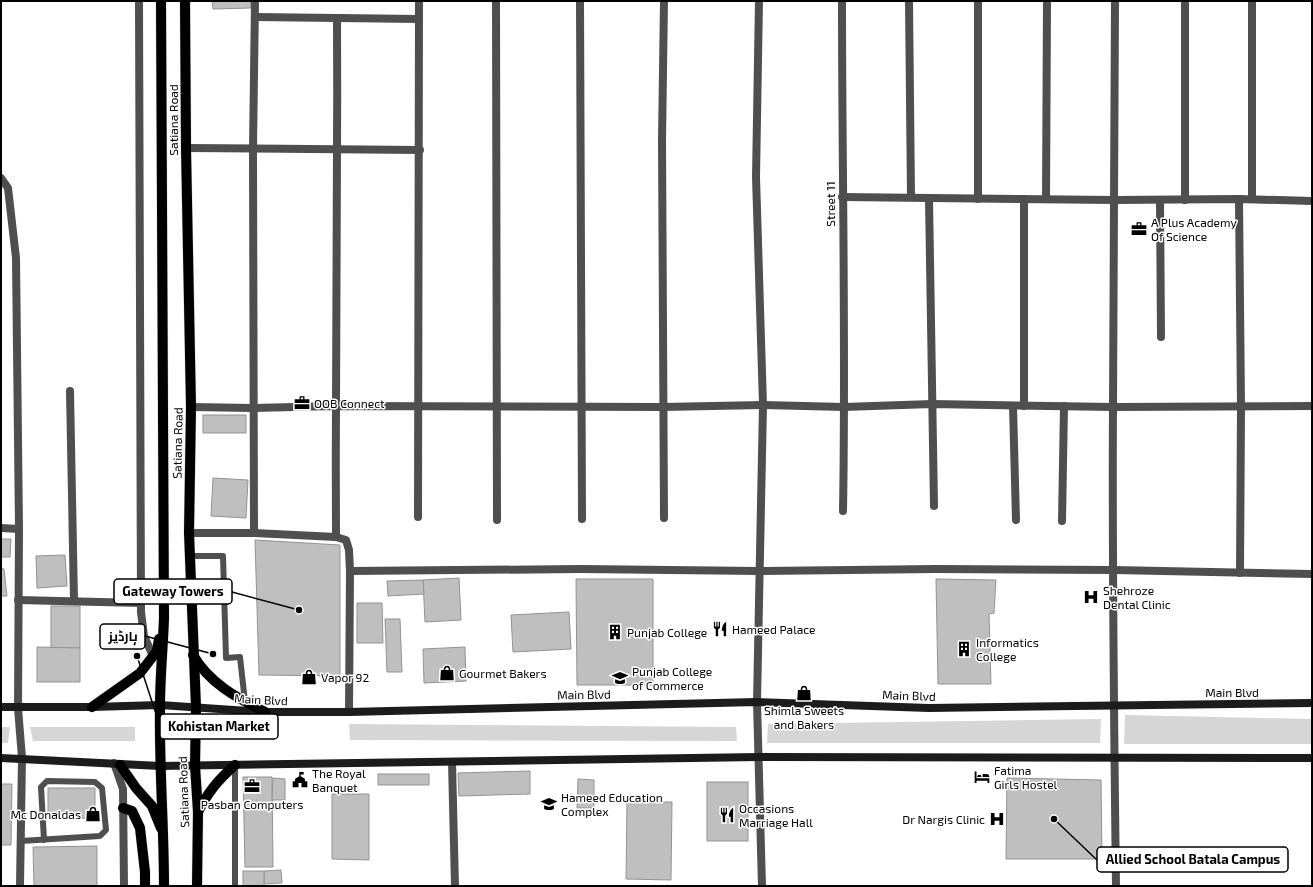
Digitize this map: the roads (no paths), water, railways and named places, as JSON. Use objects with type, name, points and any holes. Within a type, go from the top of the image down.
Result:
[{"type":"main road","name":"Satiana Road","points":[[161,1],[164,618],[160,705],[160,766],[164,835],[164,886]]},
{"type":"main road","name":"Satiana Road","points":[[185,1],[191,407],[189,533],[196,707],[195,766],[198,812],[197,886]]},
{"type":"main road","points":[[92,707],[140,673],[157,651],[164,618]]},
{"type":"main road","points":[[193,655],[197,662],[213,680],[233,696],[265,712]]},
{"type":"main road","name":"Main Blvd","points":[[1,707],[18,708],[160,705],[265,712],[349,712],[757,702],[929,708],[1312,703]]},
{"type":"main road","points":[[1,758],[160,766],[195,766],[759,757],[1312,758]]},
{"type":"main road","points":[[117,764],[152,806],[164,835]]},
{"type":"main road","points":[[198,812],[206,797],[218,781],[235,765]]},
{"type":"main road","points":[[123,808],[132,811],[140,828],[145,872],[145,886]]},
{"type":"street","points":[[140,1],[141,603],[144,636],[153,656]]},
{"type":"street","points":[[254,532],[253,148],[255,1]]},
{"type":"street","points":[[418,517],[420,150],[419,1]]},
{"type":"street","points":[[496,1],[498,407],[497,520]]},
{"type":"street","points":[[580,1],[582,519]]},
{"type":"street","points":[[664,1],[662,142],[664,518]]},
{"type":"street","points":[[759,1],[756,177],[763,405],[757,702],[762,886]]},
{"type":"street","name":"Street 11","points":[[842,1],[844,407],[843,511]]},
{"type":"street","points":[[909,1],[911,197]]},
{"type":"street","points":[[978,1],[978,199]]},
{"type":"street","points":[[1046,200],[1047,1]]},
{"type":"street","points":[[1115,1],[1113,407],[1116,886]]},
{"type":"street","points":[[1185,1],[1185,200]]},
{"type":"street","points":[[1252,1],[1252,199]]},
{"type":"street","points":[[255,16],[420,19]]},
{"type":"street","points":[[336,536],[335,406],[338,150],[337,18]]},
{"type":"street","points":[[186,148],[420,150]]},
{"type":"street","points":[[1,178],[8,188],[16,258],[19,528],[18,708],[22,758],[20,886]]},
{"type":"street","points":[[842,197],[1046,200],[1252,199],[1312,201]]},
{"type":"street","points":[[929,199],[934,506]]},
{"type":"street","points":[[1024,199],[1024,406]]},
{"type":"street","points":[[1239,199],[1241,407],[1240,572]]},
{"type":"street","points":[[1160,200],[1161,337]]},
{"type":"street","points":[[70,391],[74,601]]},
{"type":"street","points":[[191,407],[663,407],[763,405],[844,407],[932,404],[1113,407],[1312,406]]},
{"type":"street","points":[[1013,406],[1016,520]]},
{"type":"street","points":[[1062,521],[1064,406]]},
{"type":"street","points":[[1,528],[19,528]]},
{"type":"street","points":[[189,533],[254,532],[336,536],[346,540],[349,550],[350,571],[349,712]]},
{"type":"street","points":[[350,571],[581,569],[759,571],[936,569],[1114,570],[1312,574]]},
{"type":"street","points":[[18,600],[141,603]]},
{"type":"street","points":[[452,762],[455,886]]},
{"type":"street","points":[[117,764],[123,789],[124,886]]},
{"type":"lane","points":[[190,556],[224,556],[226,658],[240,656],[245,702]]},
{"type":"lane","points":[[235,765],[235,886]]},
{"type":"lane","points":[[21,841],[44,840],[100,836],[106,830],[102,788],[95,782],[47,781],[41,787],[44,840]]},
{"type":"place","name":"A Plus Academy Of Science","points":[[1139,229]]},
{"type":"place","name":"OOB Connect","points":[[302,403]]},
{"type":"place","name":"Shehroze Dental Clinic","points":[[1091,597]]},
{"type":"place","name":"Gateway Towers","points":[[299,610]]},
{"type":"place","name":"Hameed Palace","points":[[720,629]]},
{"type":"place","name":"Punjab College","points":[[615,632]]},
{"type":"place","name":"Informatics College","points":[[964,649]]},
{"type":"place","name":"ہارڈیز","points":[[213,654]]},
{"type":"place","name":"Kohistan Market","points":[[137,656]]},
{"type":"place","name":"Gourmet Bakers","points":[[447,673]]},
{"type":"place","name":"Vapor 92","points":[[309,677]]},
{"type":"place","name":"Punjab College of Commerce","points":[[620,678]]},
{"type":"place","name":"Shimla Sweets and Bakers","points":[[804,693]]},
{"type":"place","name":"Fatima Girls Hostel","points":[[982,777]]},
{"type":"place","name":"The Royal Banquet","points":[[300,780]]},
{"type":"place","name":"Pasban Computers","points":[[252,786]]},
{"type":"place","name":"Hameed Education Complex","points":[[549,804]]},
{"type":"place","name":"Mc Donaldas","points":[[93,814]]},
{"type":"place","name":"Occasions Marriage Hall","points":[[727,815]]},
{"type":"place","name":"Dr Nargis Clinic","points":[[997,819]]},
{"type":"place","name":"Allied School Batala Campus","points":[[1054,819]]}]
